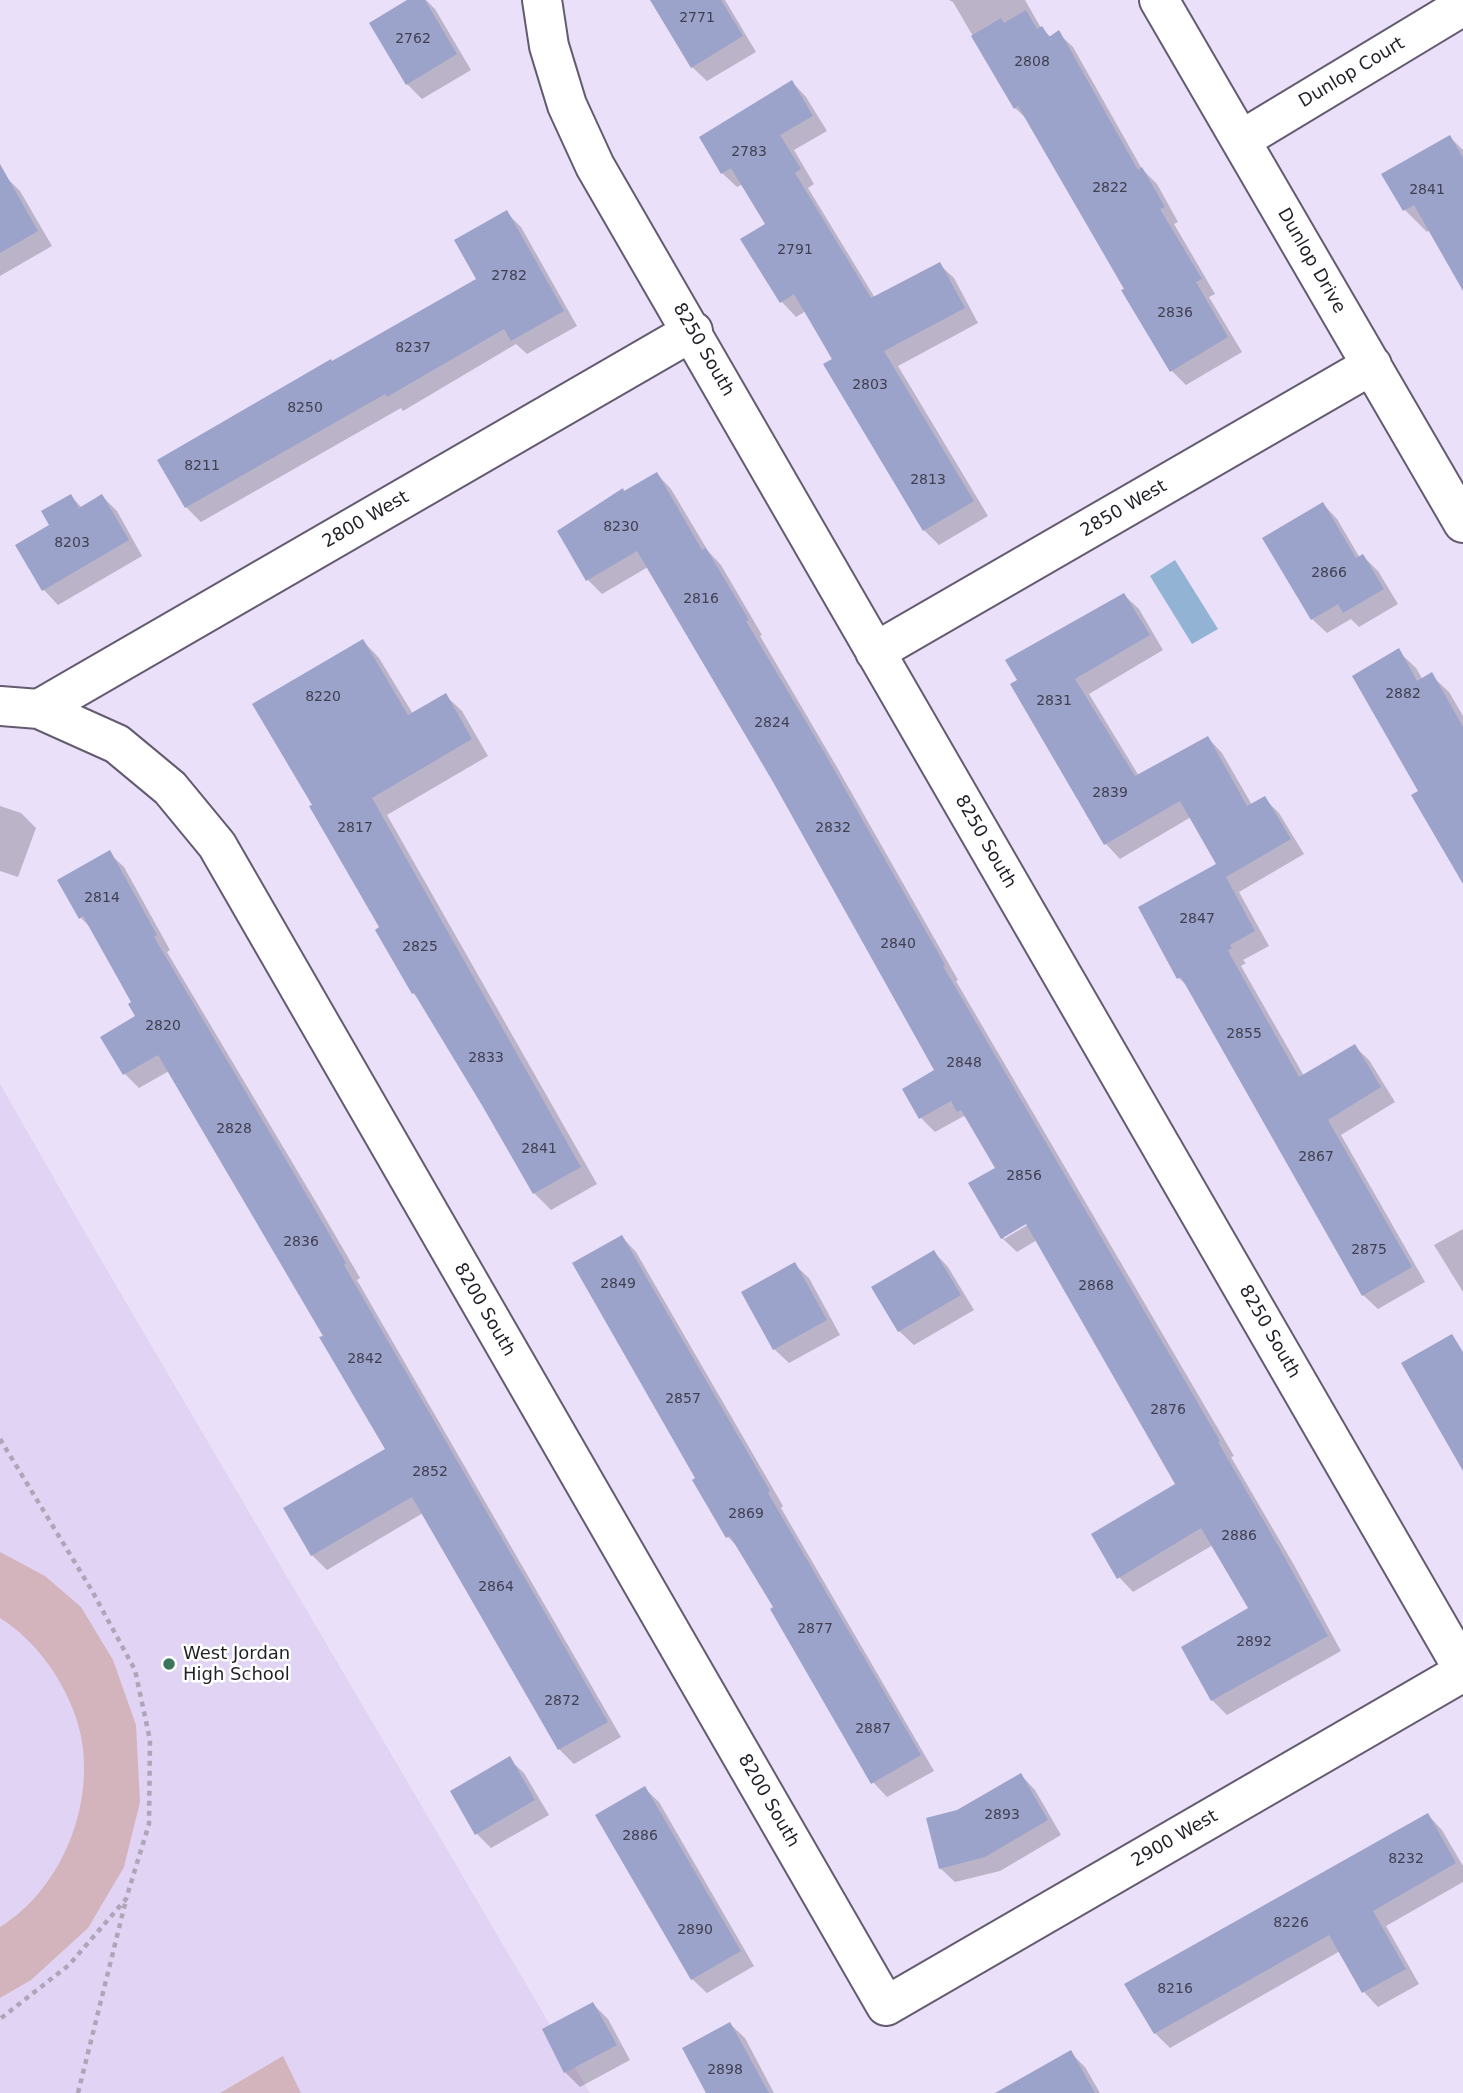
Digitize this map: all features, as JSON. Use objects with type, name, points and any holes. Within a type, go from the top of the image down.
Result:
[{"type":"street","name":"8250 South","points":[[542,0],[549,46],[567,105],[596,166],[1463,1670]]},
{"type":"street","name":"Dunlop Drive","points":[[1159,0],[1463,523]]},
{"type":"street","name":"Dunlop Court","points":[[1241,140],[1463,6]]},
{"type":"street","name":"2800 West","points":[[39,709],[692,331]]},
{"type":"street","name":"2850 West","points":[[875,652],[1372,365]]},
{"type":"street","name":"8200 South","points":[[0,706],[39,709],[117,744],[170,788],[217,845],[886,2006]]},
{"type":"street","name":"2900 West","points":[[886,2006],[1463,1670]]},
{"type":"path","points":[[0,1439],[91,1589],[135,1670],[149,1740],[149,1824],[126,1899],[78,2093]]},
{"type":"path","points":[[0,2019],[69,1965],[126,1899]]},
{"type":"shaded area","name":"West Jordan High School","points":[[0,1084],[87,1236],[590,2093],[0,2093]]},
{"type":"shaded area","points":[[0,1552],[45,1576],[81,1607],[113,1660],[136,1725],[140,1802],[124,1867],[88,1928],[31,1980],[0,1998],[0,1927],[23,1910],[42,1889],[58,1865],[71,1838],[84,1781],[78,1724],[66,1693],[38,1651],[0,1618]]},
{"type":"shaded area","points":[[283,2056],[301,2093],[220,2093]]},
{"type":"water","points":[[1175,560],[1218,629],[1192,644],[1150,576]]},
{"type":"building","points":[[407,0],[425,0],[457,54],[406,85],[369,23]]},
{"type":"building","points":[[650,0],[721,0],[743,36],[691,68]]},
{"type":"building","points":[[1026,10],[1037,29],[1042,26],[1049,37],[1059,30],[1138,170],[1142,167],[1165,207],[1160,209],[1202,279],[1196,282],[1228,337],[1170,372],[1018,106],[1014,109],[971,36],[1001,18],[1004,23]]},
{"type":"building","points":[[792,80],[813,116],[780,135],[801,169],[795,173],[871,298],[940,262],[965,308],[884,351],[974,501],[923,531],[823,364],[832,359],[794,294],[780,303],[740,239],[765,224],[731,168],[721,174],[699,137]]},
{"type":"building","points":[[1450,135],[1463,158],[1463,291],[1414,205],[1403,211],[1381,174]]},
{"type":"building","points":[[0,164],[38,231],[0,253]]},
{"type":"building","points":[[507,210],[564,311],[511,341],[504,329],[185,508],[157,460],[476,279],[454,240]]},
{"type":"building","points":[[657,472],[702,550],[706,548],[749,620],[746,621],[824,752],[945,965],[943,966],[1220,1441],[1218,1442],[1328,1636],[1211,1701],[1181,1647],[1248,1608],[1201,1528],[1117,1579],[1091,1534],[1175,1484],[1026,1224],[1001,1239],[968,1183],[995,1168],[961,1110],[957,1112],[951,1101],[919,1119],[902,1089],[934,1070],[773,782],[637,551],[586,581],[557,531],[623,488],[624,491]]},
{"type":"building","points":[[71,494],[79,508],[102,494],[129,540],[42,591],[15,545],[49,525],[41,511]]},
{"type":"building","points":[[1323,502],[1356,558],[1363,554],[1384,589],[1343,613],[1338,604],[1311,620],[1262,538]]},
{"type":"building","points":[[1124,593],[1150,635],[1075,679],[1135,776],[1208,736],[1247,806],[1265,796],[1291,839],[1226,877],[1255,931],[1230,945],[1232,948],[1228,951],[1299,1077],[1355,1044],[1381,1087],[1328,1120],[1412,1267],[1362,1296],[1181,977],[1177,979],[1138,907],[1216,864],[1180,801],[1104,845],[1010,684],[1017,680],[1005,660]]},
{"type":"building","points":[[363,639],[408,715],[446,693],[472,739],[372,798],[581,1167],[533,1194],[375,930],[379,927],[309,806],[312,805],[252,704]]},
{"type":"building","points":[[1399,648],[1417,681],[1432,672],[1463,727],[1463,884],[1411,795],[1418,791],[1352,676]]},
{"type":"building","points":[[110,850],[157,935],[154,937],[305,1192],[346,1263],[344,1265],[608,1722],[558,1750],[412,1497],[311,1556],[283,1508],[385,1449],[319,1337],[323,1336],[158,1055],[123,1075],[100,1037],[135,1016],[128,1004],[131,1002],[83,916],[79,919],[57,880]]},
{"type":"building","points":[[622,1235],[921,1755],[871,1784],[770,1609],[773,1607],[730,1536],[726,1538],[692,1480],[695,1478],[572,1263]]},
{"type":"building","points":[[934,1250],[961,1295],[898,1332],[871,1287]]},
{"type":"building","points":[[795,1262],[827,1320],[773,1350],[741,1292]]},
{"type":"building","points":[[1452,1334],[1463,1352],[1463,1471],[1401,1363]]},
{"type":"building","points":[[510,1756],[535,1800],[475,1835],[450,1791]]},
{"type":"building","points":[[1021,1773],[1048,1820],[985,1857],[939,1869],[926,1818],[957,1810]]},
{"type":"building","points":[[645,1786],[741,1951],[691,1980],[595,1815]]},
{"type":"building","points":[[1428,1813],[1456,1863],[1373,1911],[1406,1969],[1362,1993],[1329,1935],[1154,2034],[1124,1984]]},
{"type":"building","points":[[593,2002],[617,2045],[564,2073],[542,2029]]},
{"type":"building","points":[[730,2022],[769,2093],[706,2093],[682,2048]]},
{"type":"building","points":[[1071,2050],[1095,2093],[995,2093]]},
{"type":"place","name":"West Jordan High School","points":[[169,1664]]}]
